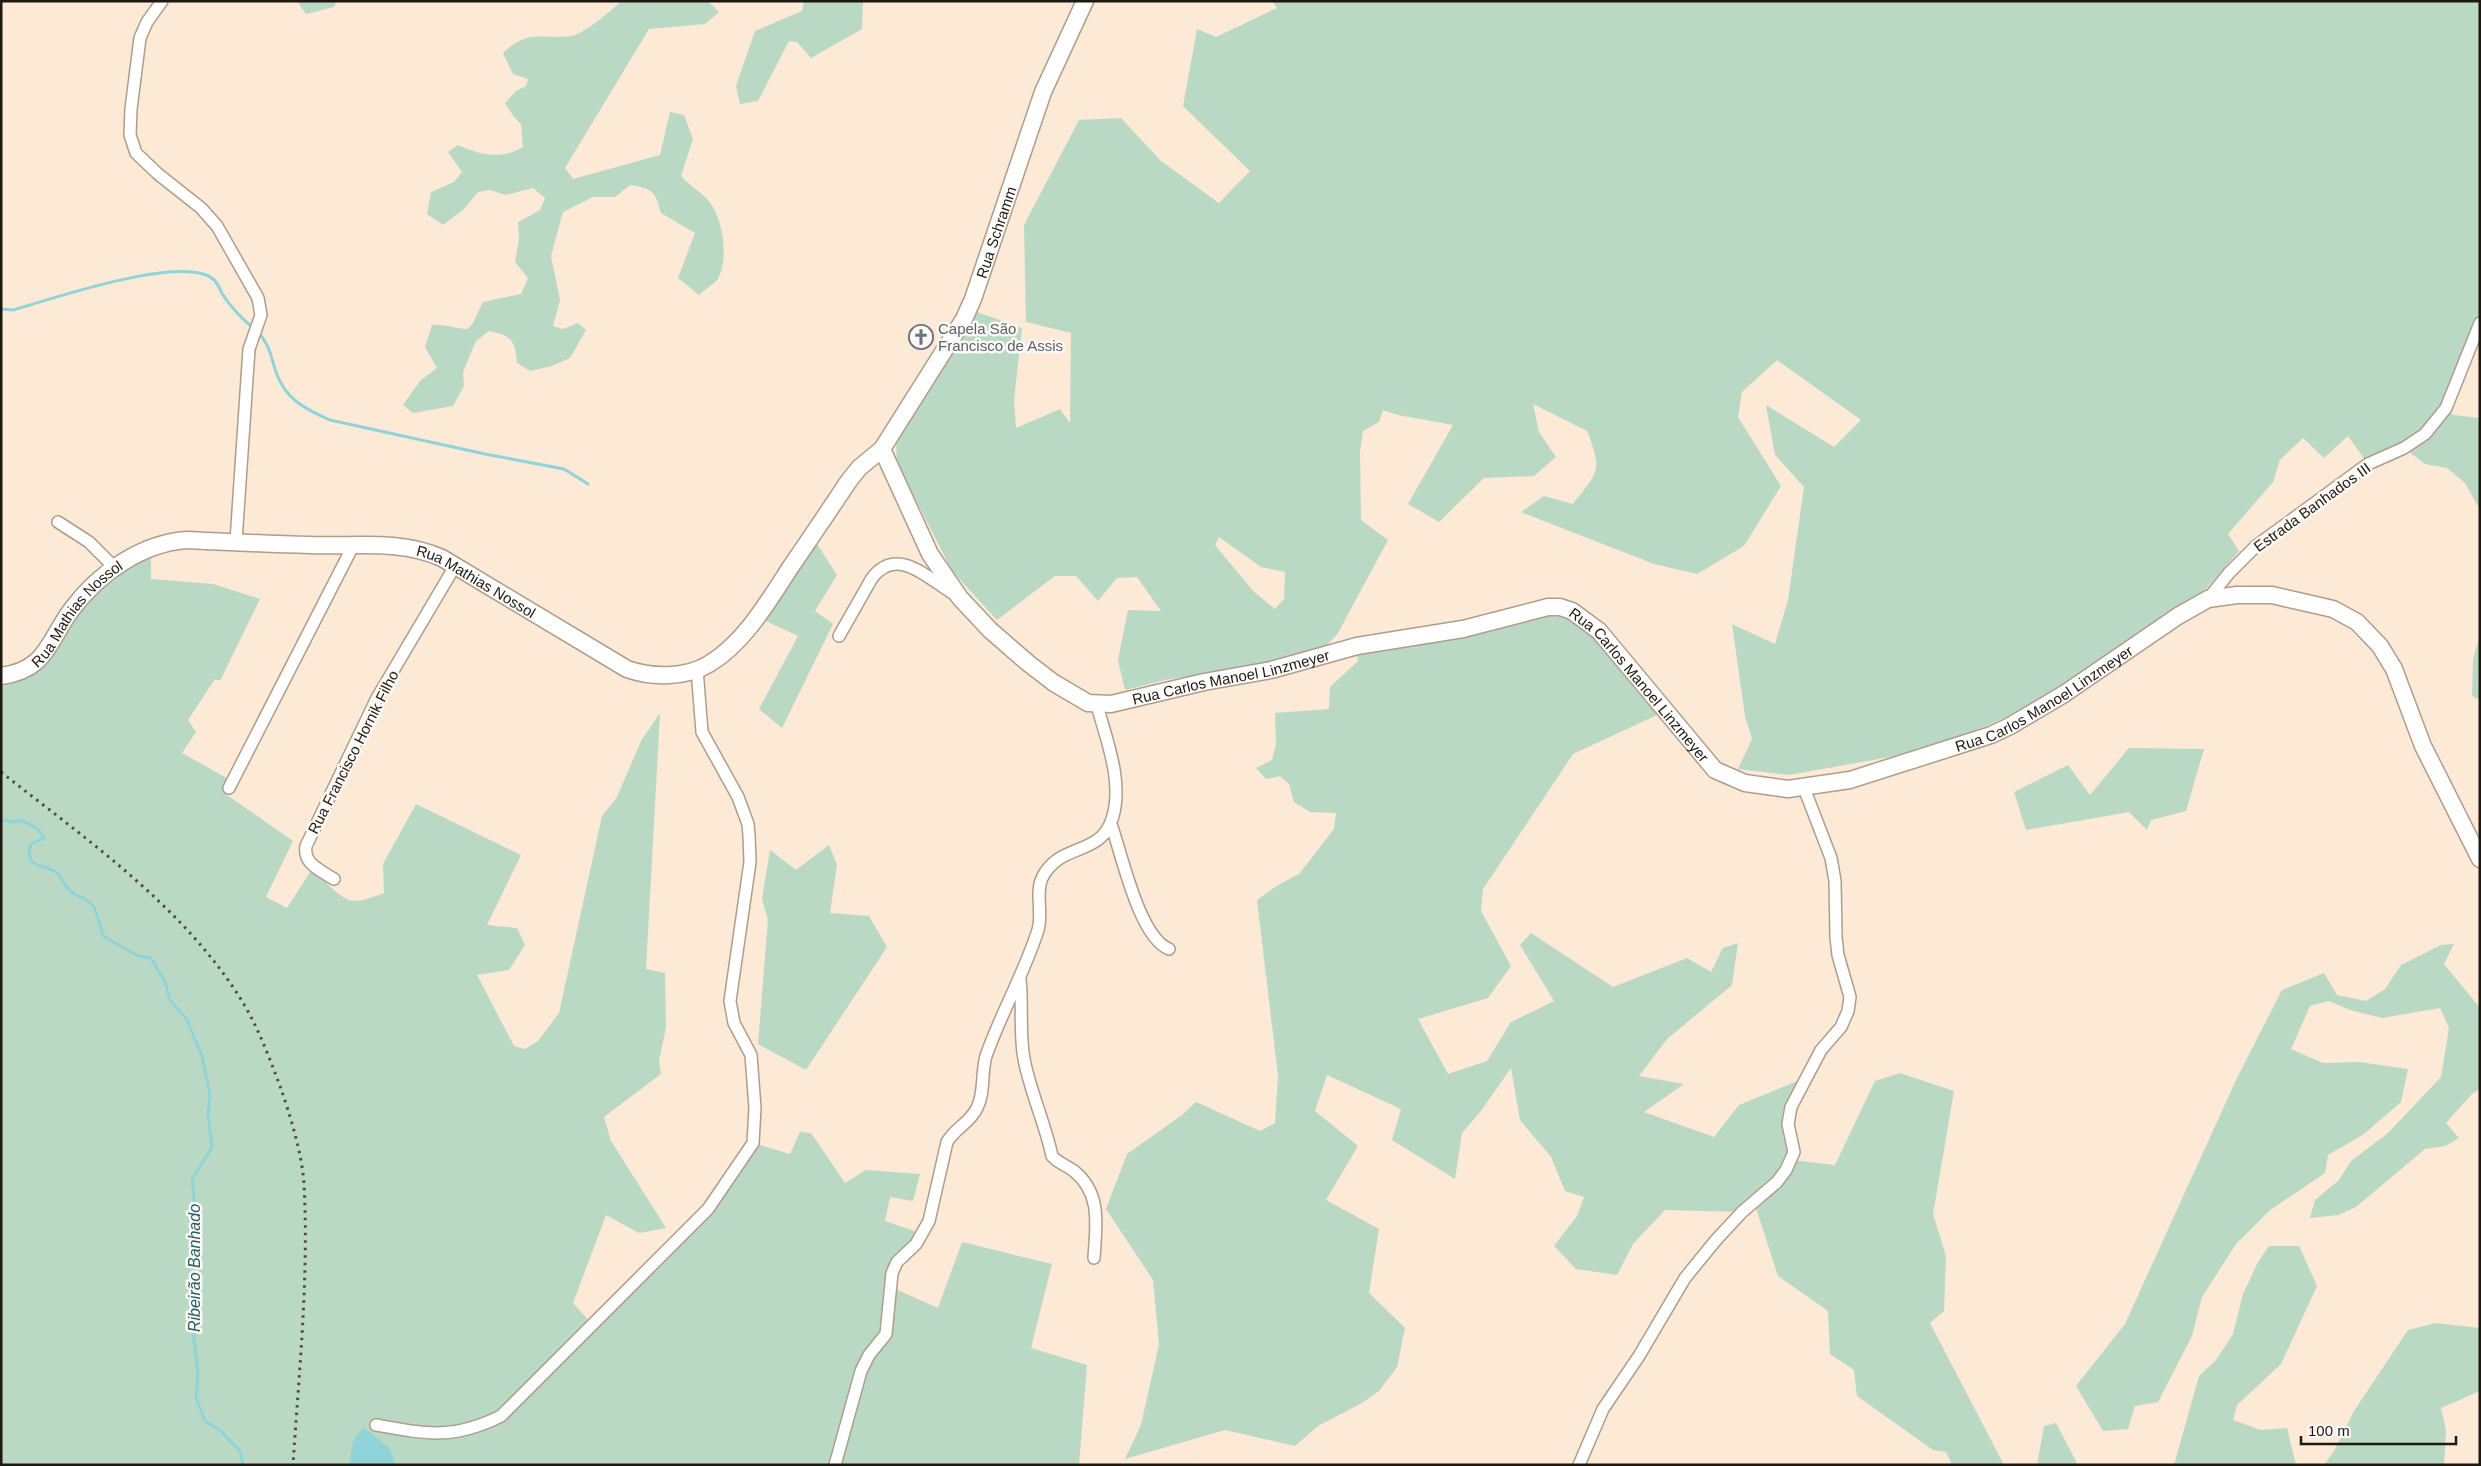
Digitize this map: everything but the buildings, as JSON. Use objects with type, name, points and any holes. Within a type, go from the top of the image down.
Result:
[{"type":"street","points":[[162,1],[146,22],[140,38],[131,109],[130,136],[136,153],[158,174],[201,208],[217,226],[258,298],[261,315],[249,349],[236,541]]},
{"type":"street","name":"Rua Schramm","points":[[882,449],[964,319],[973,299],[1043,92],[1085,1]]},
{"type":"street","name":"Estrada Banhados III","points":[[2208,599],[2229,573],[2256,546],[2368,464],[2404,448],[2431,429],[2446,408],[2480,322]]},
{"type":"street","points":[[835,1465],[861,1371],[869,1355],[886,1334],[892,1273],[897,1262],[916,1244],[929,1221],[947,1142],[951,1134],[972,1117],[978,1107],[984,1061],[1020,979],[1040,920],[1040,885],[1042,878],[1052,864],[1060,858],[1100,840],[1111,824],[1116,802],[1114,775],[1097,705],[1076,697],[1028,663],[990,630],[960,598],[930,554],[882,449]]},
{"type":"street","name":"Rua Mathias Nossol","points":[[1,676],[25,670],[37,663],[73,608],[95,582],[115,568],[167,541],[236,541],[311,545],[354,544],[420,550],[442,558],[627,669],[639,673],[663,675],[697,670],[709,664],[740,637],[764,607],[848,482],[859,468],[882,449]]},
{"type":"street","points":[[58,522],[89,542],[115,568]]},
{"type":"street","points":[[229,788],[354,544]]},
{"type":"street","points":[[840,636],[872,578],[885,567],[903,564],[910,566],[942,589],[960,598]]},
{"type":"street","name":"Rua Francisco Hornik Filho","points":[[334,879],[308,861],[305,854],[306,846],[377,698],[455,566]]},
{"type":"street","name":"Rua Carlos Manoel Linzmeyer","points":[[1097,705],[1271,670],[1356,646],[1464,629],[1534,610],[1560,606],[1580,615],[1599,631],[1715,770],[1746,782],[1788,789],[1804,788],[1850,780],[1991,735],[2064,694],[2178,616],[2208,599],[2254,594],[2293,598],[2333,609],[2365,628],[2388,656],[2415,728],[2480,860]]},
{"type":"street","points":[[376,1425],[428,1434],[458,1432],[482,1426],[501,1416],[708,1208],[753,1143],[755,1108],[751,1055],[734,1023],[730,1001],[750,862],[748,824],[738,797],[702,732],[697,670]]},
{"type":"street","points":[[1580,1465],[1603,1409],[1639,1356],[1685,1278],[1722,1233],[1777,1182],[1786,1170],[1794,1152],[1788,1124],[1791,1107],[1821,1050],[1841,1027],[1848,1011],[1850,998],[1838,955],[1836,937],[1835,881],[1831,858],[1804,788]]},
{"type":"street","points":[[1111,824],[1139,911],[1156,941],[1169,949]]},
{"type":"street","points":[[1020,979],[1023,1003],[1021,1032],[1025,1061],[1052,1156],[1073,1171],[1087,1185],[1097,1211],[1094,1258]]},
{"type":"green space","points":[[297,1],[337,1],[334,7],[306,14]]},
{"type":"green space","points":[[622,1],[708,1],[719,12],[705,24],[649,29],[565,168],[573,179],[660,155],[670,112],[684,115],[693,139],[681,176],[707,199],[713,207],[721,227],[724,250],[721,271],[717,280],[699,295],[678,278],[695,233],[661,213],[652,192],[630,185],[615,197],[593,197],[563,212],[551,256],[560,300],[553,326],[563,329],[578,323],[586,330],[570,358],[552,366],[530,371],[517,363],[515,349],[511,340],[503,335],[489,331],[476,341],[463,372],[464,386],[453,406],[413,413],[403,405],[420,381],[437,368],[425,347],[432,325],[468,329],[483,302],[521,294],[528,278],[515,262],[519,239],[518,222],[540,210],[545,198],[533,188],[506,195],[490,190],[478,192],[464,209],[443,225],[427,214],[431,192],[454,182],[462,172],[448,152],[458,145],[490,155],[498,155],[507,154],[523,147],[521,124],[505,103],[516,91],[526,86],[528,79],[513,74],[503,53],[512,45],[528,38],[561,37],[577,34],[598,21]]},
{"type":"green space","points":[[804,1],[863,1],[862,29],[811,58],[797,42],[789,41],[758,101],[740,104],[736,86],[755,31],[802,11]]},
{"type":"green space","points":[[1272,1],[2480,1],[2480,333],[2446,408],[2453,415],[2480,418],[2480,510],[2465,483],[2447,468],[2425,464],[2404,448],[2368,464],[2348,436],[2324,458],[2303,438],[2280,460],[2273,482],[2228,534],[2239,551],[2204,591],[2054,696],[1934,749],[1789,775],[1738,769],[1752,739],[1745,716],[1732,624],[1775,644],[1788,600],[1804,487],[1775,455],[1766,405],[1834,447],[1861,420],[1777,360],[1742,392],[1738,417],[1781,486],[1744,546],[1697,574],[1654,564],[1521,512],[1544,496],[1573,504],[1588,485],[1595,471],[1595,455],[1587,431],[1533,404],[1539,432],[1556,457],[1534,476],[1484,478],[1439,522],[1408,504],[1453,425],[1398,415],[1383,410],[1379,422],[1363,431],[1360,452],[1361,520],[1388,540],[1338,633],[1318,655],[1165,680],[1125,690],[1118,660],[1128,610],[1161,611],[1137,577],[1117,578],[1098,601],[1076,576],[1055,576],[997,620],[952,571],[897,463],[896,442],[974,311],[1022,328],[1014,400],[1016,428],[1060,409],[1070,423],[1071,333],[1026,322],[1024,225],[1079,120],[1121,118],[1161,161],[1219,203],[1250,171],[1183,106],[1197,29],[1216,37],[1277,8]],"holes":[[[1219,537],[1261,567],[1285,572],[1284,599],[1275,609],[1254,592],[1215,545]]]},
{"type":"green space","points":[[817,544],[837,575],[815,611],[833,624],[782,728],[759,709],[798,636],[766,621]]},
{"type":"green space","points":[[151,554],[151,579],[213,584],[260,599],[220,681],[215,679],[188,720],[196,732],[182,753],[232,781],[227,795],[293,841],[266,897],[287,908],[314,866],[332,877],[327,884],[348,900],[359,901],[384,893],[383,864],[416,804],[521,855],[487,925],[517,928],[525,945],[509,970],[477,975],[514,1046],[525,1049],[538,1041],[559,1013],[602,816],[617,797],[641,741],[660,713],[646,969],[665,973],[666,1027],[659,1061],[661,1074],[604,1117],[611,1141],[666,1228],[639,1233],[606,1215],[573,1303],[593,1325],[708,1209],[753,1143],[790,1154],[800,1132],[811,1133],[845,1183],[866,1170],[920,1174],[913,1201],[890,1197],[885,1221],[923,1234],[897,1262],[891,1287],[938,1308],[962,1242],[1052,1264],[1031,1348],[1087,1365],[1079,1465],[1,1465],[1,681],[15,678],[99,585]]},
{"type":"green space","points":[[1548,610],[1569,613],[1616,659],[1657,715],[1573,754],[1483,889],[1481,911],[1511,966],[1488,998],[1418,1019],[1448,1074],[1487,1061],[1511,1022],[1554,1001],[1520,945],[1531,933],[1613,987],[1687,958],[1711,972],[1723,948],[1738,943],[1732,985],[1667,1039],[1639,1076],[1684,1084],[1644,1112],[1714,1137],[1739,1105],[1805,1078],[1791,1107],[1791,1160],[1835,1165],[1875,1081],[1900,1073],[1954,1091],[1933,1214],[1946,1256],[1944,1311],[1930,1323],[2004,1465],[1952,1465],[1946,1452],[1933,1450],[1857,1396],[1854,1370],[1830,1354],[1828,1311],[1778,1276],[1754,1202],[1742,1212],[1665,1210],[1633,1244],[1617,1275],[1576,1269],[1554,1246],[1577,1216],[1584,1197],[1565,1191],[1551,1157],[1520,1120],[1511,1068],[1481,1111],[1462,1133],[1455,1179],[1392,1140],[1401,1109],[1327,1075],[1315,1111],[1358,1146],[1326,1200],[1379,1229],[1369,1293],[1405,1328],[1397,1367],[1379,1391],[1362,1403],[1318,1426],[1295,1446],[1225,1430],[1125,1459],[1141,1425],[1159,1344],[1153,1280],[1106,1209],[1127,1154],[1182,1115],[1196,1102],[1260,1131],[1275,1123],[1278,1076],[1257,900],[1278,885],[1299,874],[1334,829],[1336,813],[1310,812],[1294,802],[1289,784],[1280,776],[1266,779],[1256,768],[1272,760],[1276,744],[1275,713],[1329,709],[1330,687],[1358,661],[1356,648]]},
{"type":"green space","points":[[2480,634],[2480,700],[2472,696],[2473,660]]},
{"type":"green space","points":[[2129,748],[2204,749],[2186,811],[2151,820],[2147,830],[2129,812],[2026,830],[2014,792],[2068,765],[2090,795]]},
{"type":"green space","points":[[829,845],[837,865],[830,913],[869,916],[887,947],[806,1070],[758,1044],[768,920],[762,899],[770,850],[796,870]]},
{"type":"green space","points":[[2454,944],[2444,964],[2480,1008],[2480,1089],[2472,1094],[2446,1123],[2459,1138],[2445,1146],[2425,1149],[2356,1207],[2338,1215],[2310,1218],[2315,1200],[2339,1180],[2351,1161],[2388,1133],[2441,1077],[2449,1028],[2440,1008],[2382,1018],[2350,1010],[2329,1001],[2310,1006],[2291,1049],[2323,1063],[2359,1062],[2408,1069],[2401,1102],[2364,1134],[2328,1155],[2325,1173],[2269,1211],[2236,1244],[2202,1297],[2192,1336],[2158,1402],[2135,1406],[2128,1429],[2103,1431],[2076,1386],[2125,1324],[2237,1078],[2282,990],[2324,973],[2337,995],[2366,1001],[2385,989],[2401,965],[2441,945]]},
{"type":"green space","points":[[2269,1246],[2299,1246],[2317,1286],[2281,1364],[2237,1405],[2233,1420],[2261,1430],[2287,1428],[2296,1465],[2174,1465],[2199,1376],[2216,1360],[2233,1334],[2243,1294],[2258,1262]]},
{"type":"green space","points":[[2436,1323],[2480,1328],[2480,1391],[2441,1408],[2446,1430],[2444,1465],[2324,1465],[2334,1451],[2354,1411],[2408,1330]]},
{"type":"green space","points":[[2056,1423],[2078,1465],[2037,1465],[2044,1426]]},
{"type":"water","points":[[364,1427],[389,1448],[396,1465],[349,1465],[353,1441]]},
{"type":"waterway","points":[[1,309],[13,310],[85,289],[146,275],[174,272],[197,273],[213,279],[229,304],[251,326]]},
{"type":"waterway","points":[[259,333],[268,347],[280,381],[290,396],[304,407],[321,416],[330,420],[485,454],[564,469],[588,484]]},
{"type":"waterway","name":"Ribeirão Banhado","points":[[1,820],[15,822],[21,820],[37,829],[44,838],[31,844],[29,852],[33,862],[57,873],[71,892],[87,900],[93,906],[103,936],[138,956],[151,958],[165,982],[170,1000],[187,1020],[202,1056],[210,1095],[208,1114],[212,1147],[192,1180],[197,1226],[192,1320],[198,1375],[196,1398],[205,1421],[221,1431],[240,1451],[243,1465]]},
{"type":"railway","points":[[1,772],[132,876],[192,935],[242,1001],[263,1042],[280,1086],[291,1122],[301,1160],[304,1184],[304,1289],[293,1465]]},
{"type":"place","name":"Capela São Francisco de Assis","points":[[921,337]]}]
